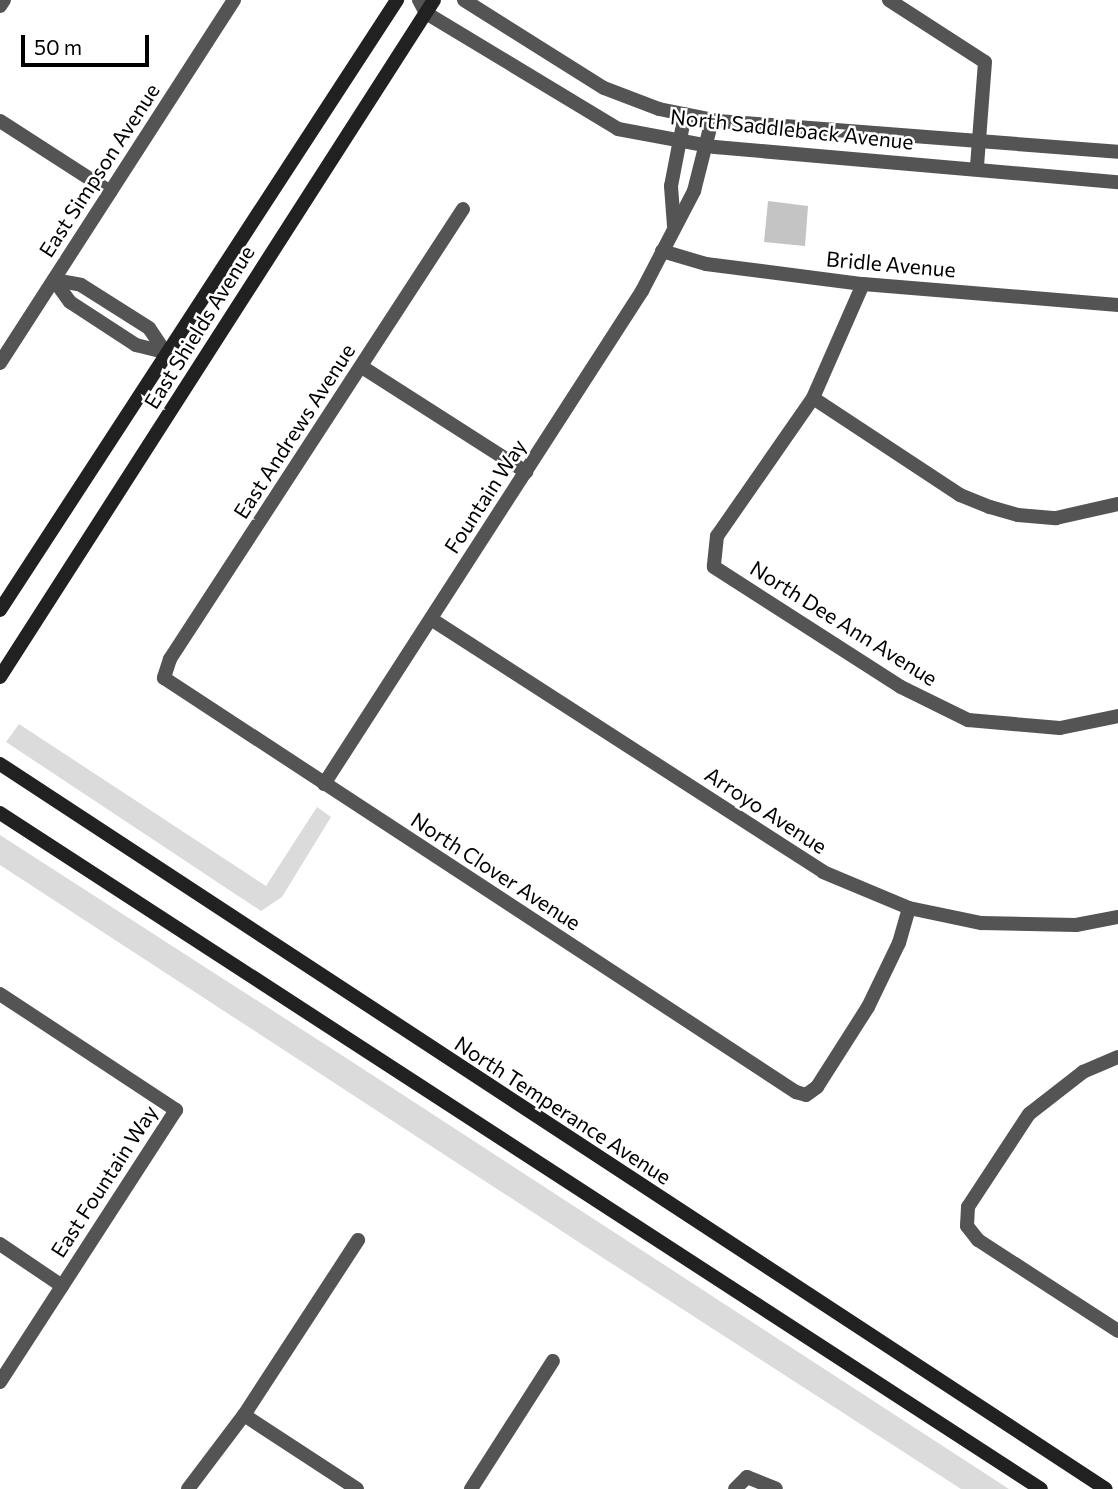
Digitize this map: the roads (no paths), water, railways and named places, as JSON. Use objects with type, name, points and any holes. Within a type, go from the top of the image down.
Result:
[{"type":"main road","name":"East Shields Avenue","points":[[0,611],[165,352],[397,0]]},
{"type":"main road","name":"East Shields Avenue","points":[[0,677],[422,7],[434,0]]},
{"type":"main road","name":"North Temperance Avenue","points":[[0,764],[1106,1489]]},
{"type":"main road","points":[[0,813],[1041,1489]]},
{"type":"street","points":[[0,6],[4,0]]},
{"type":"street","name":"East Simpson Avenue","points":[[0,363],[234,0]]},
{"type":"street","name":"North Saddleback Avenue","points":[[464,0],[604,88],[685,114],[712,120],[1118,152]]},
{"type":"street","points":[[889,0],[985,62],[977,166]]},
{"type":"street","name":"North Saddleback Avenue","points":[[422,7],[618,129],[708,145],[977,166],[1118,182]]},
{"type":"street","points":[[674,228],[671,186],[685,114]]},
{"type":"street","name":"Fountain Way","points":[[324,784],[642,291],[694,191],[708,145],[712,120]]},
{"type":"street","points":[[0,121],[110,192]]},
{"type":"street","name":"East Andrews Avenue","points":[[164,678],[170,659],[463,209]]},
{"type":"street","name":"Bridle Avenue","points":[[662,251],[706,264],[863,284],[1118,305]]},
{"type":"street","points":[[54,280],[81,285],[149,328],[165,352]]},
{"type":"street","points":[[54,280],[70,302],[136,345],[165,352]]},
{"type":"street","points":[[863,284],[813,398],[960,495],[990,507],[1018,515],[1056,518],[1118,504]]},
{"type":"street","points":[[362,367],[526,472]]},
{"type":"street","name":"North Dee Ann Avenue","points":[[813,398],[717,536],[714,567],[901,687],[968,720],[1060,728],[1118,716]]},
{"type":"street","name":"Arroyo Avenue","points":[[431,619],[823,873],[909,908],[981,923],[1076,925],[1118,917]]},
{"type":"street","name":"North Clover Avenue","points":[[164,678],[785,1085],[806,1095],[817,1087],[880,986],[909,908]]},
{"type":"street","name":"East Fountain Way","points":[[0,994],[176,1110],[0,1382]]},
{"type":"street","points":[[1118,1057],[1083,1072],[1029,1114],[968,1207],[967,1226],[978,1240],[1118,1331]]},
{"type":"street","points":[[188,1489],[244,1415],[358,1240]]},
{"type":"street","points":[[0,1244],[62,1286]]},
{"type":"street","points":[[471,1489],[553,1362]]},
{"type":"street","points":[[244,1415],[357,1489]]},
{"type":"street","points":[[735,1489],[747,1477],[776,1489]]}]
